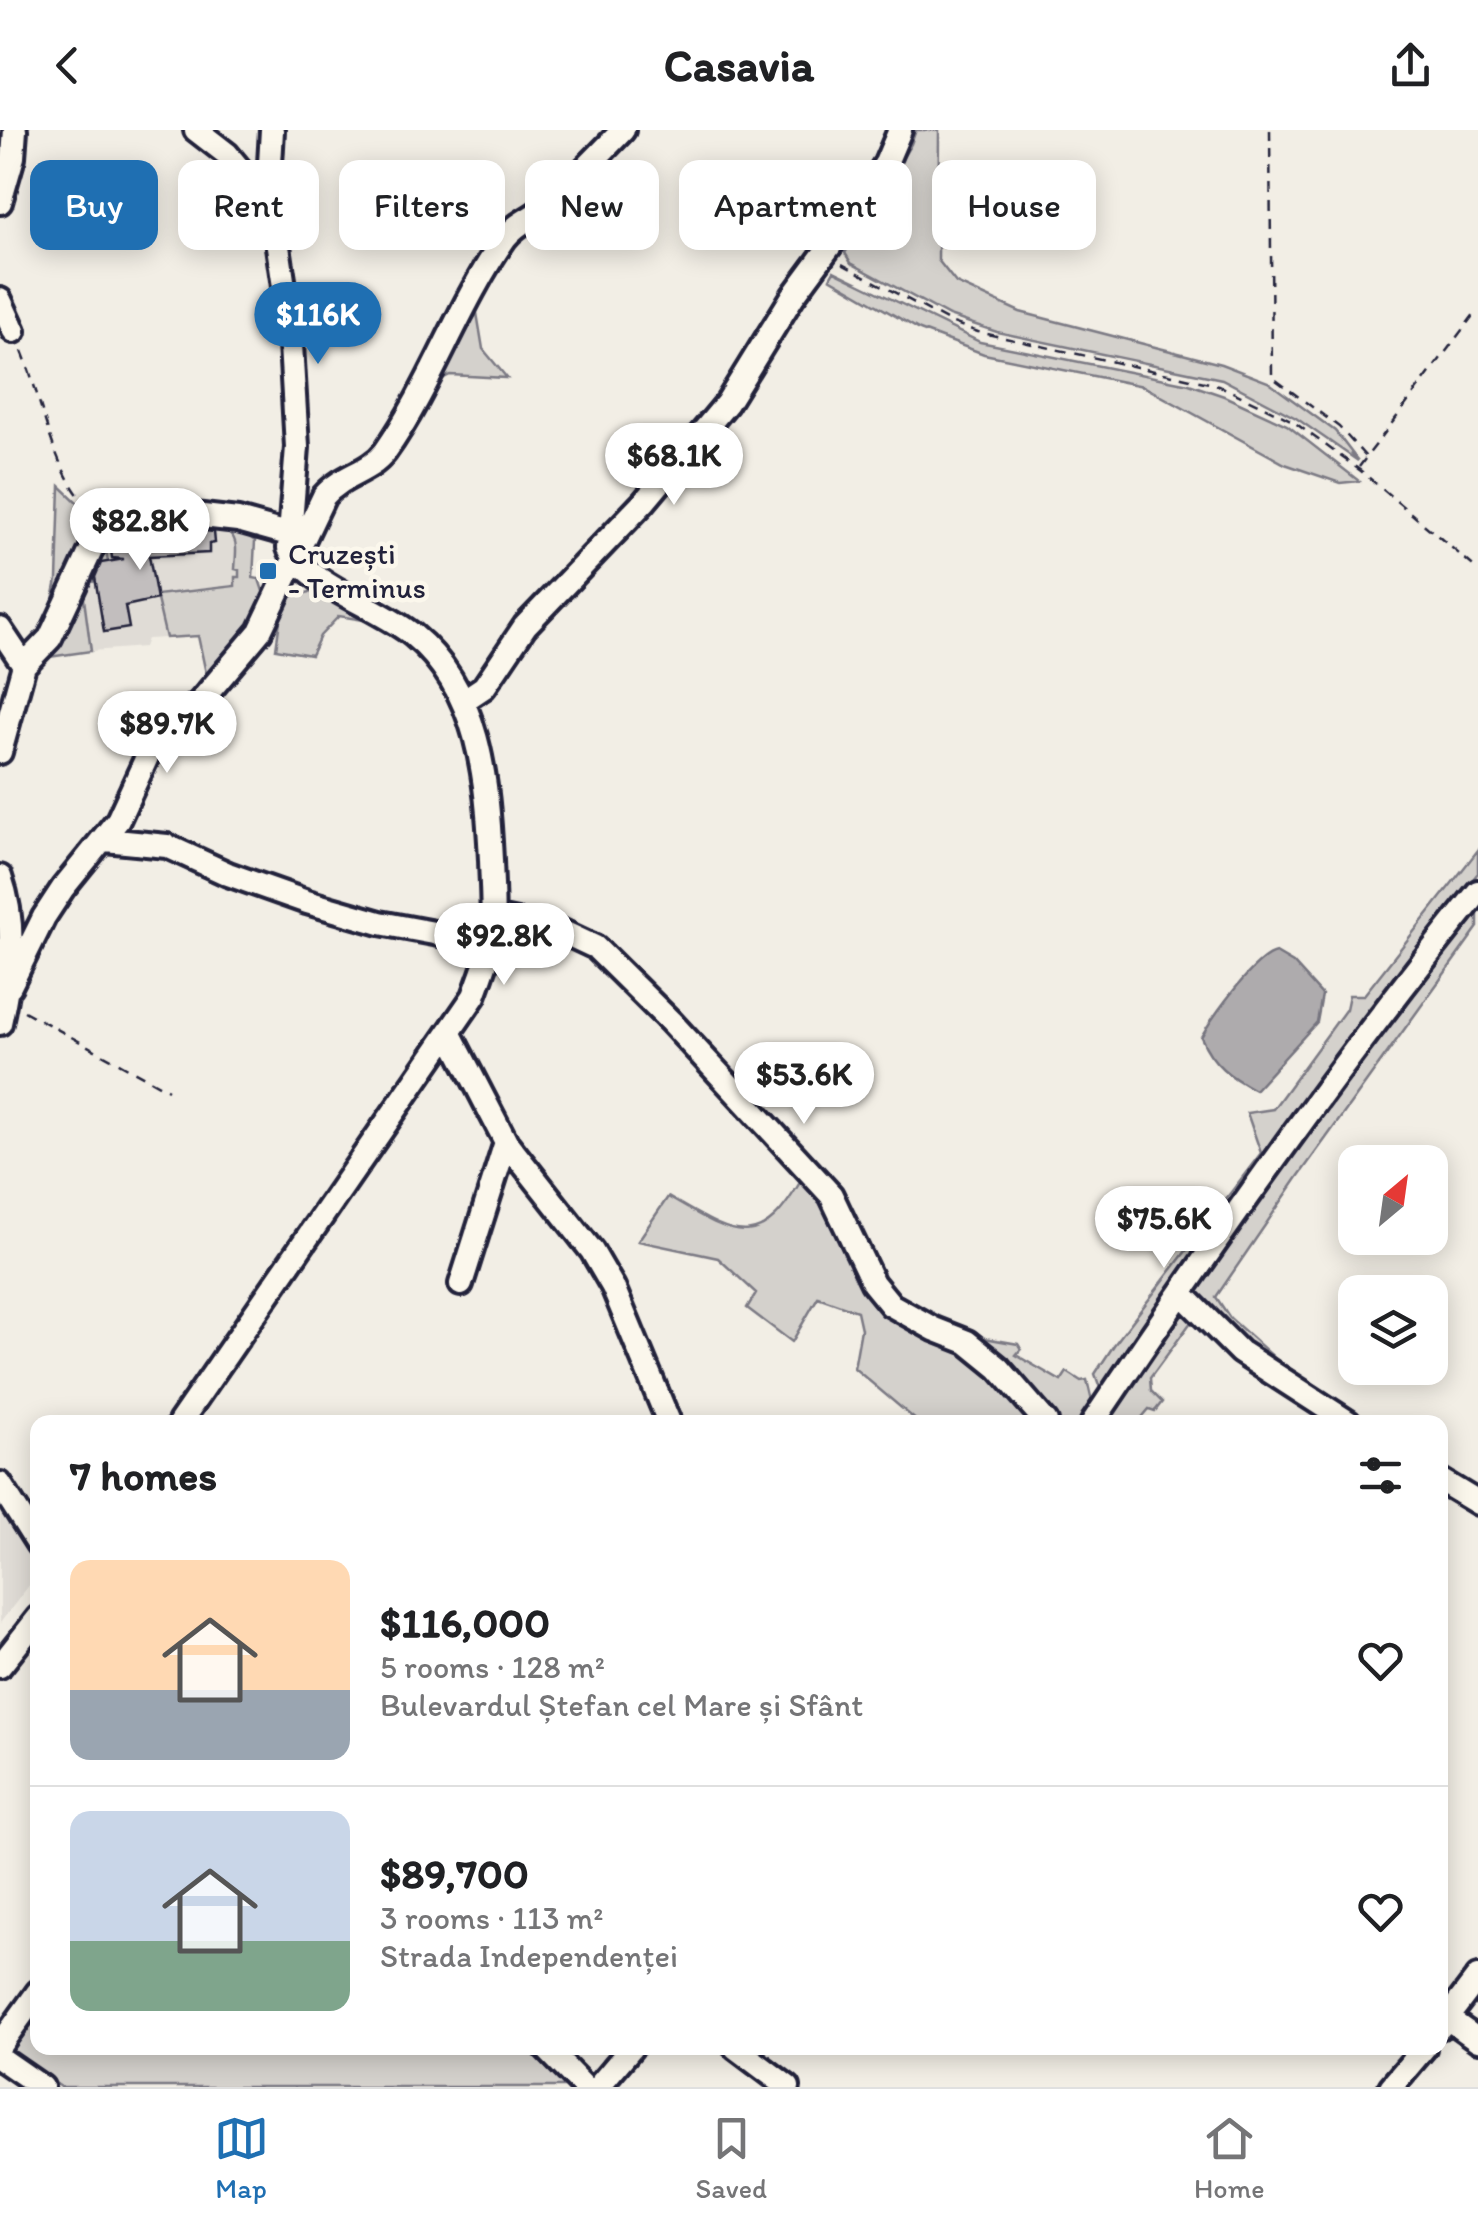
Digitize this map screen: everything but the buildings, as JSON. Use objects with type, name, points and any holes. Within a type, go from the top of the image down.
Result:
[{"type":"street","points":[[0,202],[13,158],[15,130]]},
{"type":"street","points":[[196,130],[232,160]]},
{"type":"street","points":[[270,160],[272,130]]},
{"type":"street","points":[[5,1003],[44,917],[118,820],[153,744],[200,702],[260,631],[324,496],[335,483],[370,468],[384,454],[478,281],[508,235],[520,222],[542,210],[623,130]]},
{"type":"street","points":[[463,701],[484,687],[524,626],[644,502],[726,403],[886,163],[900,130]]},
{"type":"street","points":[[185,1415],[474,996],[488,953],[493,917],[488,788],[463,701],[443,666],[416,637],[295,559],[289,548],[297,447],[290,327],[280,250]]},
{"type":"street","points":[[0,300],[14,332]]},
{"type":"street","points":[[0,752],[24,665],[50,638],[107,518],[115,511],[132,508],[238,520],[288,534]]},
{"type":"street","points":[[0,629],[24,665]]},
{"type":"street","points":[[105,840],[167,846],[307,902],[380,923],[461,938],[488,953]]},
{"type":"street","points":[[0,878],[10,906],[5,1003]]},
{"type":"street","points":[[1098,1415],[1281,1152],[1416,968],[1478,892]]},
{"type":"street","points":[[493,917],[562,932],[595,947],[670,1020],[831,1195],[873,1283],[891,1305],[967,1342],[999,1368],[1040,1415]]},
{"type":"street","points":[[450,1034],[506,1142],[592,1251],[613,1286],[666,1415]]},
{"type":"street","points":[[462,1284],[506,1142]]},
{"type":"street","points":[[1180,1292],[1240,1352],[1337,1415]]},
{"type":"street","points":[[0,1484],[30,1531]]},
{"type":"street","points":[[1448,1485],[1478,1503]]},
{"type":"street","points":[[0,1666],[30,1628]]},
{"type":"street","points":[[1448,2013],[1478,1977]]},
{"type":"street","points":[[0,2046],[30,2003]]},
{"type":"street","points":[[1448,2023],[1478,2040]]},
{"type":"street","points":[[553,2055],[584,2087]]},
{"type":"street","points":[[598,2087],[624,2055]]},
{"type":"street","points":[[745,2055],[788,2087]]},
{"type":"street","points":[[1392,2087],[1418,2055]]},
{"type":"street","points":[[0,2058],[42,2087]]},
{"type":"path","points":[[1270,130],[1272,377],[1339,427],[1366,457]]},
{"type":"path","points":[[825,255],[950,322],[978,332],[1218,386],[1292,420],[1358,468],[1478,570]]},
{"type":"path","points":[[1358,468],[1478,309]]},
{"type":"path","points":[[14,332],[62,466],[78,496],[107,518]]},
{"type":"path","points":[[5,1003],[168,1090]]},
{"type":"shaded area","points":[[916,130],[939,130],[939,160],[932,160],[932,250],[938,250],[938,260],[956,283],[1020,312],[1221,364],[1268,382],[1335,431],[1358,461],[1296,418],[1222,379],[997,332],[949,316],[851,263],[847,250],[912,250],[912,160],[901,160]]},
{"type":"shaded area","points":[[834,271],[980,342],[1189,384],[1224,396],[1287,425],[1359,481],[1340,483],[1285,464],[1143,386],[984,354],[920,330],[830,278]]},
{"type":"shaded area","points":[[477,313],[483,349],[507,378],[450,375],[438,381]]},
{"type":"shaded area","points":[[60,486],[98,522],[47,629],[57,580]]},
{"type":"shaded area","points":[[211,521],[233,533],[237,540],[235,569],[239,570],[235,587],[157,595],[166,638],[147,639],[144,647],[91,651],[82,584],[93,565],[108,562],[106,548],[122,547],[119,526]]},
{"type":"shaded area","points":[[211,521],[239,530],[255,541],[253,578],[259,579],[269,609],[207,678],[198,636],[166,638],[156,595],[235,586],[239,570],[235,569],[234,539]]},
{"type":"shaded area","points":[[100,540],[108,562],[93,565],[96,581],[82,584],[91,651],[49,657],[25,685]]},
{"type":"shaded area","points":[[310,592],[327,596],[370,621],[339,616],[320,636],[311,655],[276,649],[283,598]]},
{"type":"shaded area","points":[[1478,850],[1478,873],[1424,938],[1267,1156],[1107,1392],[1100,1388],[1095,1374],[1114,1345],[1261,1153],[1247,1113],[1273,1109],[1346,1009],[1349,995],[1364,995]]},
{"type":"shaded area","points":[[1478,905],[1478,927],[1216,1297],[1230,1318],[1315,1394],[1229,1335],[1214,1320],[1196,1286]]},
{"type":"shaded area","points":[[1276,953],[1293,963],[1322,995],[1317,1022],[1255,1090],[1223,1069],[1201,1037],[1246,976]]},
{"type":"shaded area","points":[[803,1177],[818,1191],[866,1281],[960,1346],[1033,1415],[910,1415],[854,1368],[861,1329],[857,1311],[818,1297],[792,1342],[747,1308],[756,1293],[718,1258],[638,1241],[668,1197],[711,1221],[744,1231],[773,1219]]},
{"type":"shaded area","points":[[1176,1313],[1194,1318],[1150,1378],[1151,1391],[1162,1402],[1155,1411],[1149,1409],[1144,1415],[1108,1415]]},
{"type":"shaded area","points":[[962,1334],[1018,1344],[1021,1349],[1016,1355],[1061,1381],[1067,1372],[1081,1381],[1087,1380],[1094,1410],[1091,1415],[1044,1415]]},
{"type":"shaded area","points":[[0,1502],[30,1546],[30,1584],[0,1623]]},
{"type":"shaded area","points":[[30,2024],[30,2055],[542,2055],[572,2087],[61,2087],[11,2053]]},
{"type":"place","name":"Cruzești - Terminus","points":[[268,571]]}]
